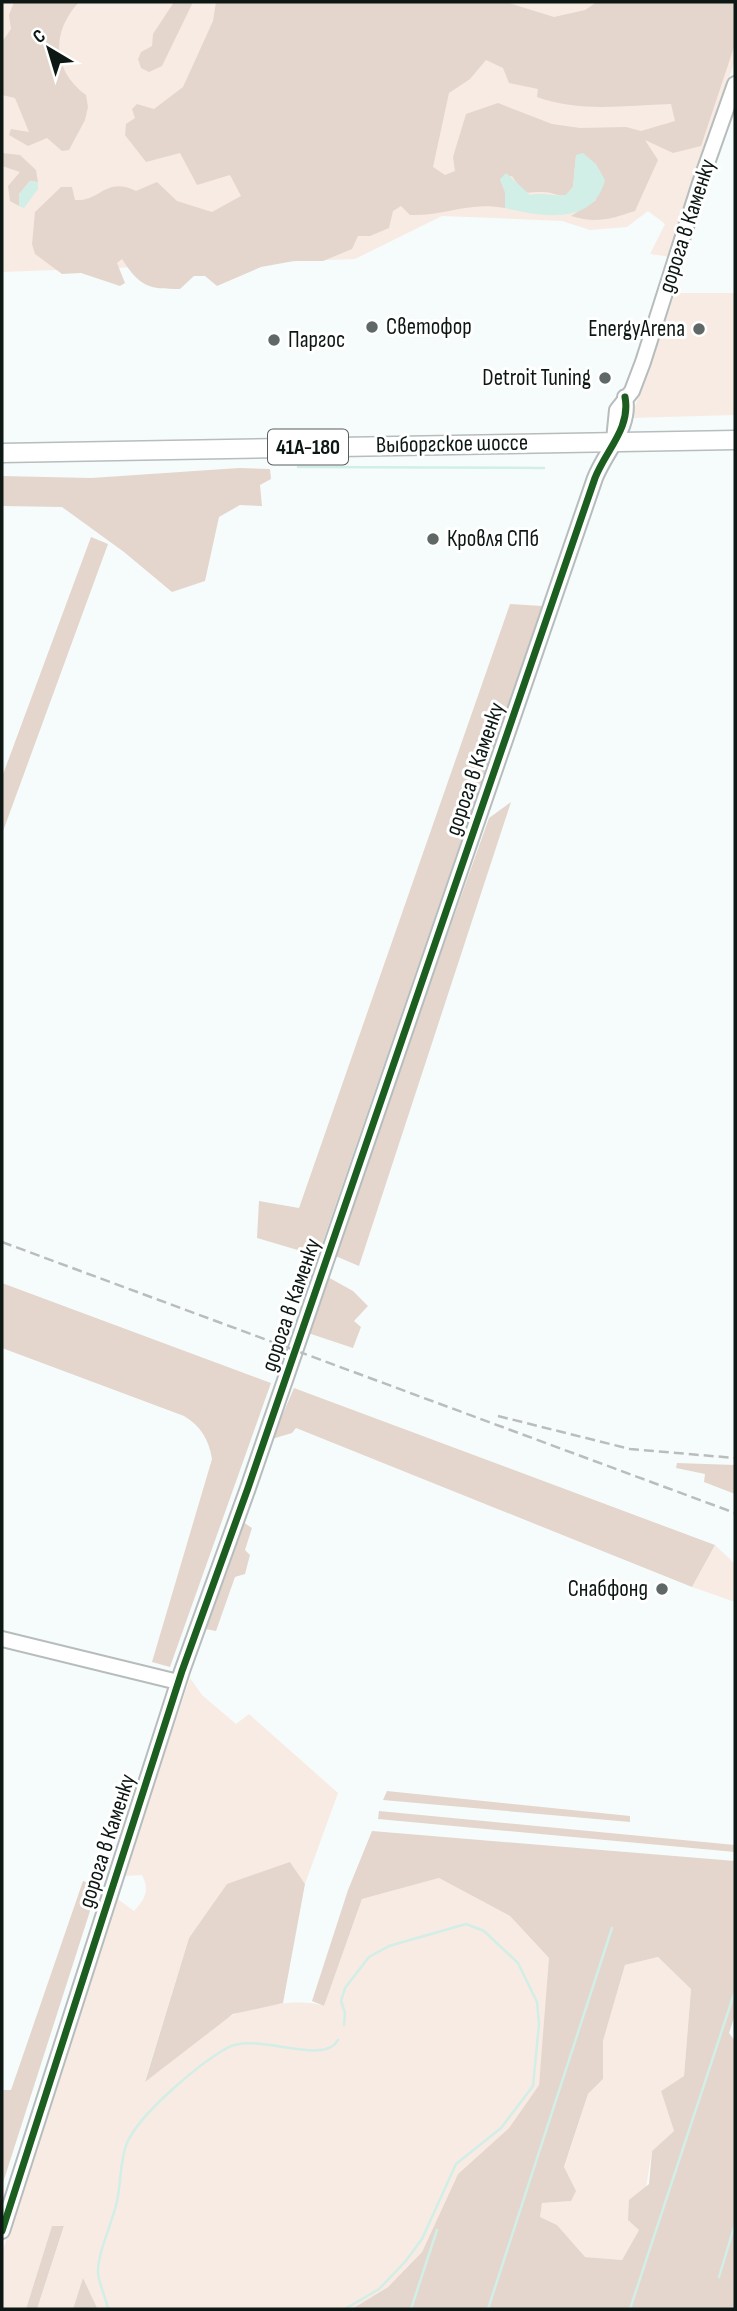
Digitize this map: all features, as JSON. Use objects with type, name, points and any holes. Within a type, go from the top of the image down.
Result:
[{"type":"main road","name":"Выборгское шоссе","points":[[2,463],[611,446],[735,440]]},
{"type":"main road","name":"Выборгское шоссе","points":[[2,453],[611,446],[735,450]]},
{"type":"street","name":"дорога в Каменку","points":[[2,2231],[178,1682],[248,1488],[596,478],[611,446],[623,429],[628,412],[625,397],[632,391],[643,362],[700,183],[735,84]]},
{"type":"street","points":[[2,1639],[178,1682]]},
{"type":"shaded area","points":[[2,2],[735,2],[735,60],[671,257],[650,254],[665,224],[648,211],[627,227],[590,230],[562,221],[442,216],[355,259],[2,272]]},
{"type":"shaded area","points":[[14,2],[79,2],[64,26],[59,50],[67,74],[86,95],[88,107],[85,120],[69,150],[62,151],[47,138],[28,146],[9,135],[11,129],[29,132],[15,98],[2,95],[2,42],[11,29],[9,15]]},
{"type":"shaded area","points":[[174,2],[193,2],[162,66],[149,72],[141,68],[138,59],[141,52],[152,46],[153,34]]},
{"type":"shaded area","points":[[216,2],[506,2],[554,17],[585,10],[597,2],[735,2],[735,44],[701,146],[673,153],[645,140],[658,160],[635,211],[603,220],[571,216],[596,200],[576,156],[573,187],[566,195],[526,192],[512,176],[500,179],[505,192],[505,208],[479,206],[410,215],[401,206],[393,211],[389,228],[370,236],[358,236],[352,249],[323,261],[294,261],[261,267],[217,286],[205,276],[194,276],[180,289],[152,287],[134,276],[122,259],[117,263],[125,283],[120,286],[81,273],[62,274],[35,254],[32,244],[35,212],[61,187],[72,187],[75,200],[84,200],[117,186],[136,191],[157,182],[177,201],[212,212],[241,196],[230,175],[197,185],[180,153],[146,162],[125,135],[126,124],[135,118],[132,109],[137,104],[154,109],[183,87],[213,21]],"holes":[[[486,60],[503,68],[509,83],[538,89],[537,97],[587,107],[671,104],[675,121],[641,131],[626,127],[580,128],[552,124],[498,103],[466,114],[453,157],[455,171],[445,175],[433,167],[449,93],[470,79]]]},
{"type":"shaded area","points":[[2,153],[20,155],[36,170],[38,182],[30,181],[19,194],[19,206],[10,201],[8,186],[20,172],[2,166]]},
{"type":"shaded area","points":[[583,153],[596,164],[605,180],[599,195],[589,205],[564,215],[534,214],[505,208],[505,192],[500,179],[506,173],[530,195],[566,195],[573,187],[576,155]]},
{"type":"shaded area","points":[[30,181],[38,182],[38,189],[24,208],[19,206],[19,194]]},
{"type":"shaded area","name":"EnergyArena","points":[[675,293],[735,293],[735,415],[631,418]]},
{"type":"shaded area","points":[[239,468],[270,469],[271,479],[260,485],[262,506],[240,505],[219,517],[205,581],[172,592],[124,552],[62,507],[2,506],[2,476],[91,478]]},
{"type":"shaded area","points":[[91,537],[108,544],[2,834],[2,777]]},
{"type":"shaded area","points":[[510,604],[542,606],[318,1256],[257,1238],[259,1201],[299,1208]]},
{"type":"shaded area","points":[[511,802],[359,1266],[333,1255],[489,818]]},
{"type":"shaded area","points":[[326,1276],[353,1291],[368,1306],[354,1321],[361,1327],[353,1348],[308,1333]]},
{"type":"shaded area","points":[[2,1283],[271,1383],[170,1667],[152,1662],[212,1459],[209,1446],[200,1429],[184,1416],[2,1348]]},
{"type":"shaded area","points":[[294,1388],[715,1545],[692,1587],[296,1428],[292,1433],[272,1439]]},
{"type":"shaded area","points":[[677,1463],[735,1465],[735,1494],[704,1482],[705,1474],[676,1468]]},
{"type":"shaded area","points":[[243,1522],[252,1528],[245,1550],[250,1555],[245,1574],[235,1577],[216,1631],[205,1629]]},
{"type":"shaded area","points":[[715,1545],[735,1564],[735,1602],[692,1587]]},
{"type":"shaded area","points":[[190,1678],[202,1695],[236,1724],[249,1714],[338,1793],[305,1884],[290,1862],[203,1919],[189,1938],[145,2081],[212,2028],[242,2011],[278,2004],[304,2003],[324,2006],[362,1899],[439,1878],[510,1916],[549,1958],[573,1945],[545,2026],[539,2085],[509,2128],[458,2174],[422,2252],[388,2287],[352,2309],[97,2309],[83,2279],[73,2309],[37,2309],[64,2227],[52,2227],[26,2309],[2,2309],[2,2253],[115,1897],[134,1911],[145,1894],[146,1885],[142,1875],[123,1876]]},
{"type":"shaded area","points":[[387,1791],[630,1816],[630,1822],[383,1800]]},
{"type":"shaded area","points":[[379,1811],[735,1845],[735,1852],[378,1819]]},
{"type":"shaded area","points":[[372,1831],[735,1861],[735,2015],[729,2033],[735,2041],[735,2309],[352,2309],[388,2287],[422,2252],[458,2174],[509,2128],[539,2085],[549,1958],[510,1916],[439,1878],[362,1899],[324,2006],[312,2001],[348,1890]],"holes":[[[658,1957],[691,1989],[684,2076],[661,2091],[674,2131],[652,2151],[649,2184],[629,2200],[628,2220],[639,2230],[622,2260],[585,2257],[557,2225],[540,2217],[542,2203],[571,2201],[576,2191],[564,2167],[588,2094],[603,2079],[603,2041],[625,1965]]]},
{"type":"shaded area","points":[[290,1862],[305,1884],[283,2003],[233,2014],[145,2082],[189,1938],[227,1884]]},
{"type":"shaded area","points":[[83,1881],[98,1886],[2,2186],[2,2090],[11,2090]]},
{"type":"shaded area","points":[[658,1957],[691,1988],[684,2076],[661,2091],[674,2131],[652,2151],[639,2230],[622,2260],[584,2257],[557,2225],[540,2217],[542,2203],[571,2201],[564,2168],[588,2094],[603,2079],[603,2041],[625,1965]]},
{"type":"shaded area","points":[[52,2226],[64,2226],[37,2309],[26,2309]]},
{"type":"shaded area","points":[[83,2278],[97,2308],[97,2309],[73,2309]]},
{"type":"waterway","points":[[298,467],[544,468]]},
{"type":"waterway","points":[[344,2025],[345,2013],[341,2001],[345,1988],[369,1957],[389,1946],[466,1924],[484,1931],[518,1963],[537,2002],[539,2024],[533,2086],[501,2128],[456,2164],[422,2239],[405,2262],[379,2289],[345,2309]]},
{"type":"waterway","points":[[488,2309],[612,1928]]},
{"type":"waterway","points":[[630,2309],[735,1991]]},
{"type":"waterway","points":[[108,2309],[98,2265],[117,2201],[127,2143],[144,2118],[186,2077],[227,2048],[255,2043],[319,2050],[330,2047],[338,2040]]},
{"type":"waterway","points":[[719,2277],[735,2224]]},
{"type":"waterway","points":[[411,2309],[437,2230]]},
{"type":"railway","points":[[2,1242],[735,1513]]},
{"type":"railway","points":[[498,1416],[630,1449],[735,1458]]},
{"type":"cycle path","points":[[2,2231],[182,1671],[248,1488],[595,478],[621,429],[626,408],[625,397]]},
{"type":"place","name":"Светофор","points":[[372,327]]},
{"type":"place","name":"EnergyArena","points":[[699,329]]},
{"type":"place","name":"Паргос","points":[[274,340]]},
{"type":"place","name":"Detroit Tuning","points":[[605,378]]},
{"type":"place","name":"Кровля СПб","points":[[433,539]]},
{"type":"place","name":"Снабфонд","points":[[662,1589]]}]
